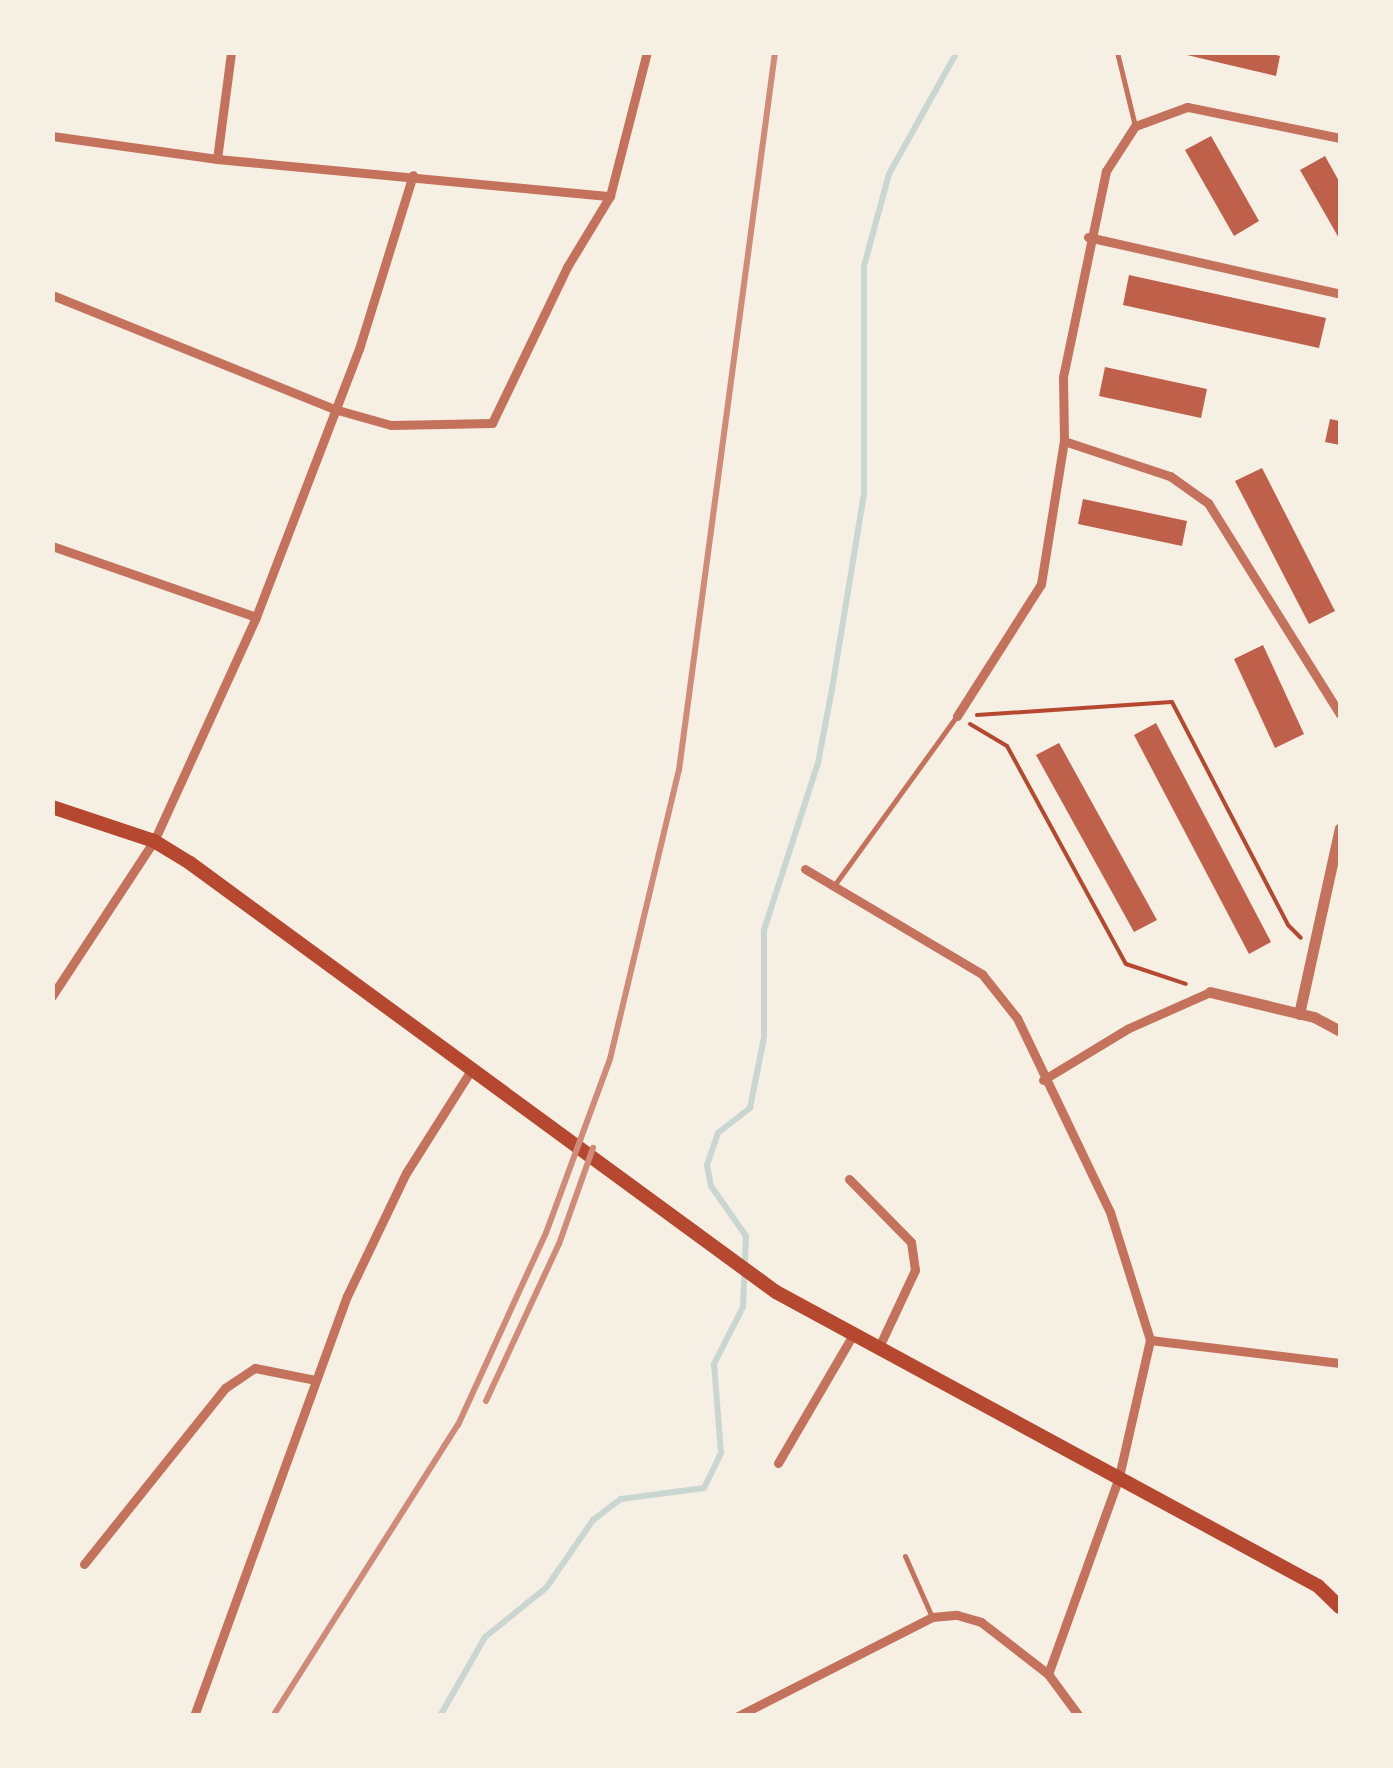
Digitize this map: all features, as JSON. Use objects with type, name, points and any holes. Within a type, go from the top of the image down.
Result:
[{"type":"main road","points":[[52,806],[154,841],[475,1065],[776,1292],[851,1338],[1318,1586],[1340,1607]]},
{"type":"street","points":[[217,159],[231,52]]},
{"type":"street","points":[[52,295],[334,409],[391,425],[492,423],[567,267],[610,196],[647,52]]},
{"type":"street","points":[[957,716],[1041,584],[1064,441],[1063,377],[1088,237],[1106,171],[1134,126],[1187,107],[1340,138]]},
{"type":"street","points":[[52,136],[217,159],[610,196]]},
{"type":"street","points":[[52,996],[154,841],[256,617],[334,409],[413,175]]},
{"type":"street","points":[[1088,237],[1340,294]]},
{"type":"street","points":[[1064,441],[1170,476],[1208,503],[1340,714]]},
{"type":"street","points":[[52,546],[256,617]]},
{"type":"street","points":[[1299,1014],[1340,828]]},
{"type":"street","points":[[805,869],[982,974],[1017,1018],[1043,1080],[1110,1212],[1150,1340],[1119,1478],[1048,1674]]},
{"type":"street","points":[[1043,1080],[1129,1028],[1210,992],[1299,1014],[1340,1031]]},
{"type":"street","points":[[194,1716],[314,1380],[406,1173],[475,1065]]},
{"type":"street","points":[[850,1179],[911,1242],[916,1270],[877,1351]]},
{"type":"street","points":[[778,1463],[851,1338]]},
{"type":"street","points":[[1150,1340],[1340,1363]]},
{"type":"street","points":[[84,1564],[225,1388],[255,1368],[314,1380]]},
{"type":"street","points":[[738,1716],[932,1617],[957,1614],[981,1622],[1048,1674],[1080,1716]]},
{"type":"lane","points":[[1117,52],[1134,126]]},
{"type":"lane","points":[[834,887],[957,716]]},
{"type":"lane","points":[[906,1556],[932,1617]]},
{"type":"path","points":[[957,716],[1172,702],[1288,926],[1313,950]]},
{"type":"path","points":[[957,716],[1007,746],[1126,964],[1210,992]]},
{"type":"building","points":[[1174,52],[1266,52],[1280,56],[1276,76]]},
{"type":"building","points":[[1211,136],[1259,221],[1234,236],[1185,150]]},
{"type":"building","points":[[1325,156],[1340,183],[1340,240],[1300,170]]},
{"type":"building","points":[[1129,275],[1326,318],[1319,348],[1123,305]]},
{"type":"building","points":[[1105,367],[1207,389],[1201,418],[1099,396]]},
{"type":"building","points":[[1330,419],[1340,421],[1340,445],[1325,442]]},
{"type":"building","points":[[1262,468],[1335,611],[1309,624],[1235,481]]},
{"type":"building","points":[[1083,499],[1187,521],[1182,546],[1078,524]]},
{"type":"building","points":[[1263,645],[1304,734],[1275,748],[1234,659]]},
{"type":"building","points":[[1156,723],[1271,942],[1249,954],[1134,735]]},
{"type":"building","points":[[1059,743],[1157,920],[1134,932],[1036,755]]},
{"type":"waterway","points":[[440,1716],[485,1637],[546,1588],[593,1520],[621,1499],[704,1488],[721,1453],[714,1364],[743,1307],[746,1236],[711,1186],[707,1165],[718,1133],[750,1108],[764,1037],[764,930],[818,763],[832,689],[864,494],[864,266],[889,174],[957,52]]},
{"type":"railway","points":[[273,1716],[458,1425],[546,1233],[610,1059],[679,770],[775,52]]},
{"type":"railway","points":[[486,1401],[559,1244],[593,1148]]}]
